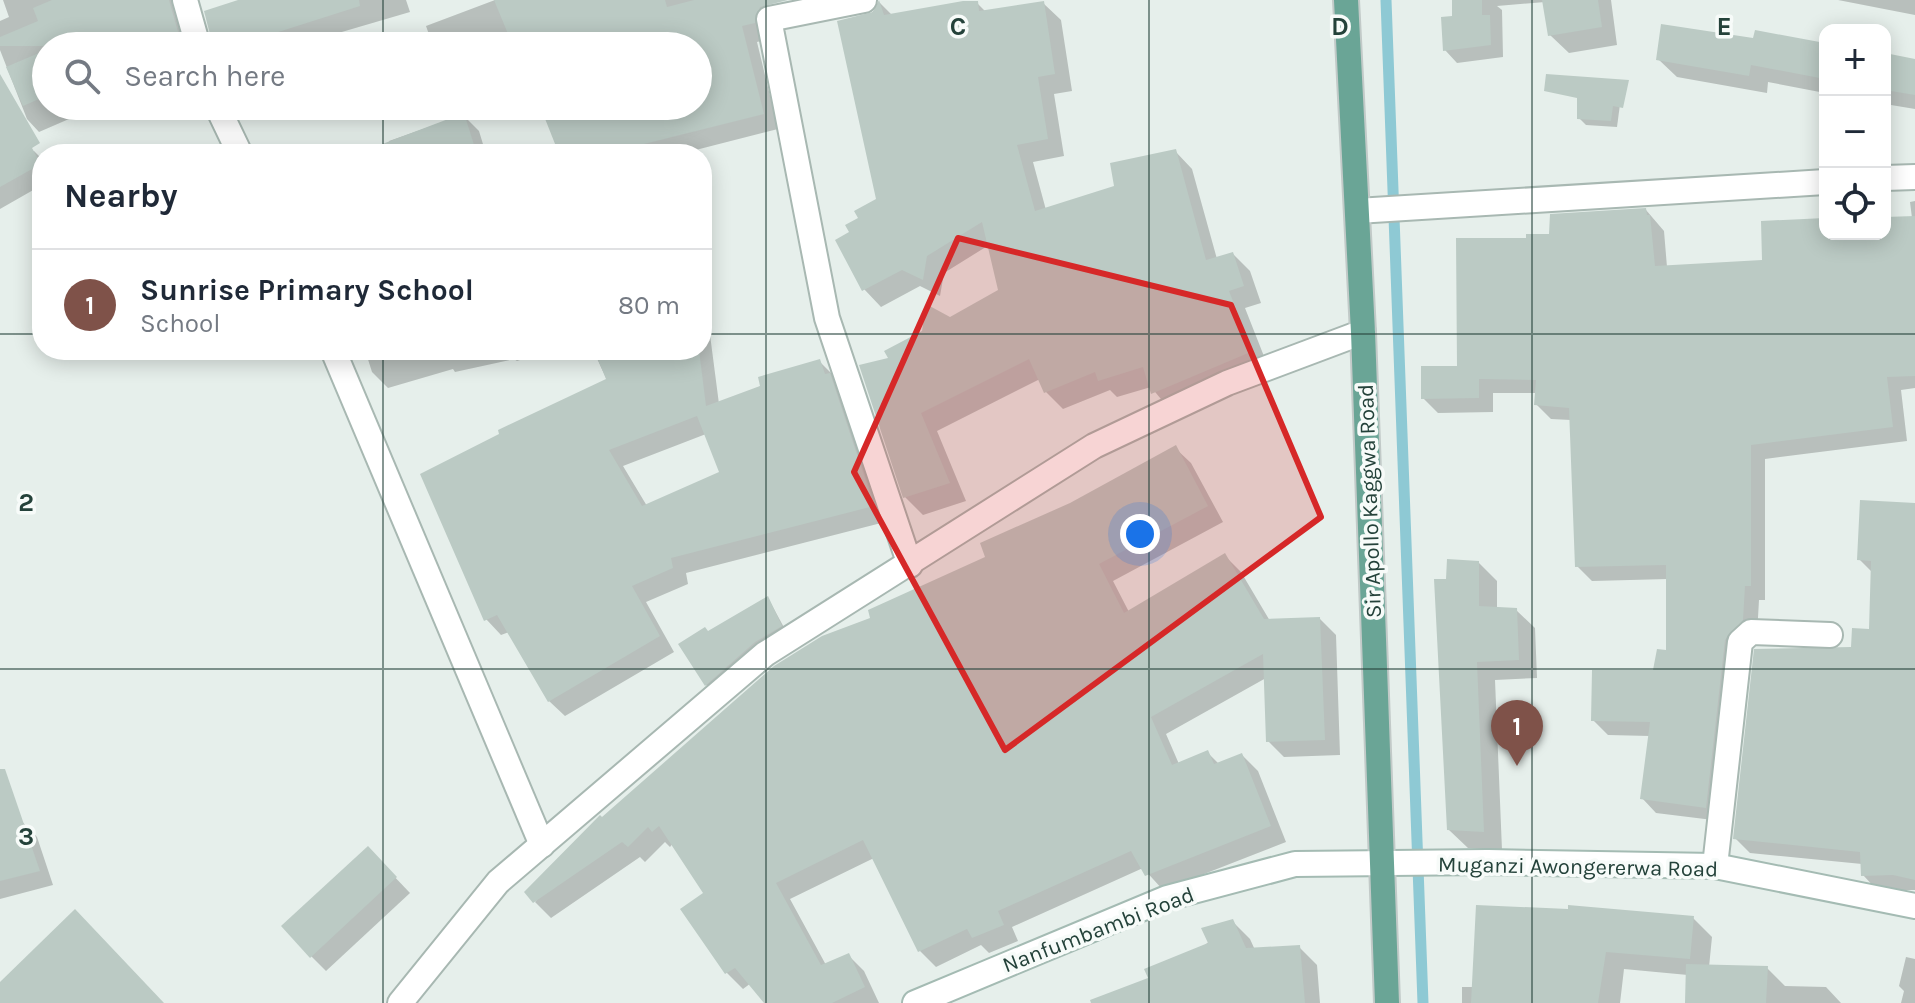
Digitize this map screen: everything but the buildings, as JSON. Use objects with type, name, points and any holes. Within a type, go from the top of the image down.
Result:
[{"type":"main road","name":"Sir Apollo Kaggwa Road","points":[[1346,0],[1363,332],[1387,1003]]},
{"type":"street","points":[[185,0],[194,32]]},
{"type":"street","points":[[864,0],[769,19],[827,318],[910,565]]},
{"type":"street","points":[[224,120],[235,144]]},
{"type":"street","points":[[1891,178],[1915,177]]},
{"type":"street","points":[[1357,211],[1819,182]]},
{"type":"street","points":[[400,1003],[498,882],[765,654],[1094,446],[1227,383],[1363,332]]},
{"type":"street","points":[[337,360],[542,845]]},
{"type":"street","points":[[1715,866],[1740,642],[1751,632],[1830,635]]},
{"type":"street","name":"Muganzi Awongererwa Road","points":[[1382,863],[1715,866],[1915,906]]},
{"type":"street","name":"Nanfumbambi Road","points":[[915,1003],[1167,898],[1295,864],[1382,863]]},
{"type":"highlighted area","points":[[958,238],[1231,305],[1321,517],[1005,750],[854,472]]},
{"type":"waterway","points":[[1386,0],[1423,1003]]},
{"type":"place","name":"Sunrise Primary School","points":[[1517,766]]}]
